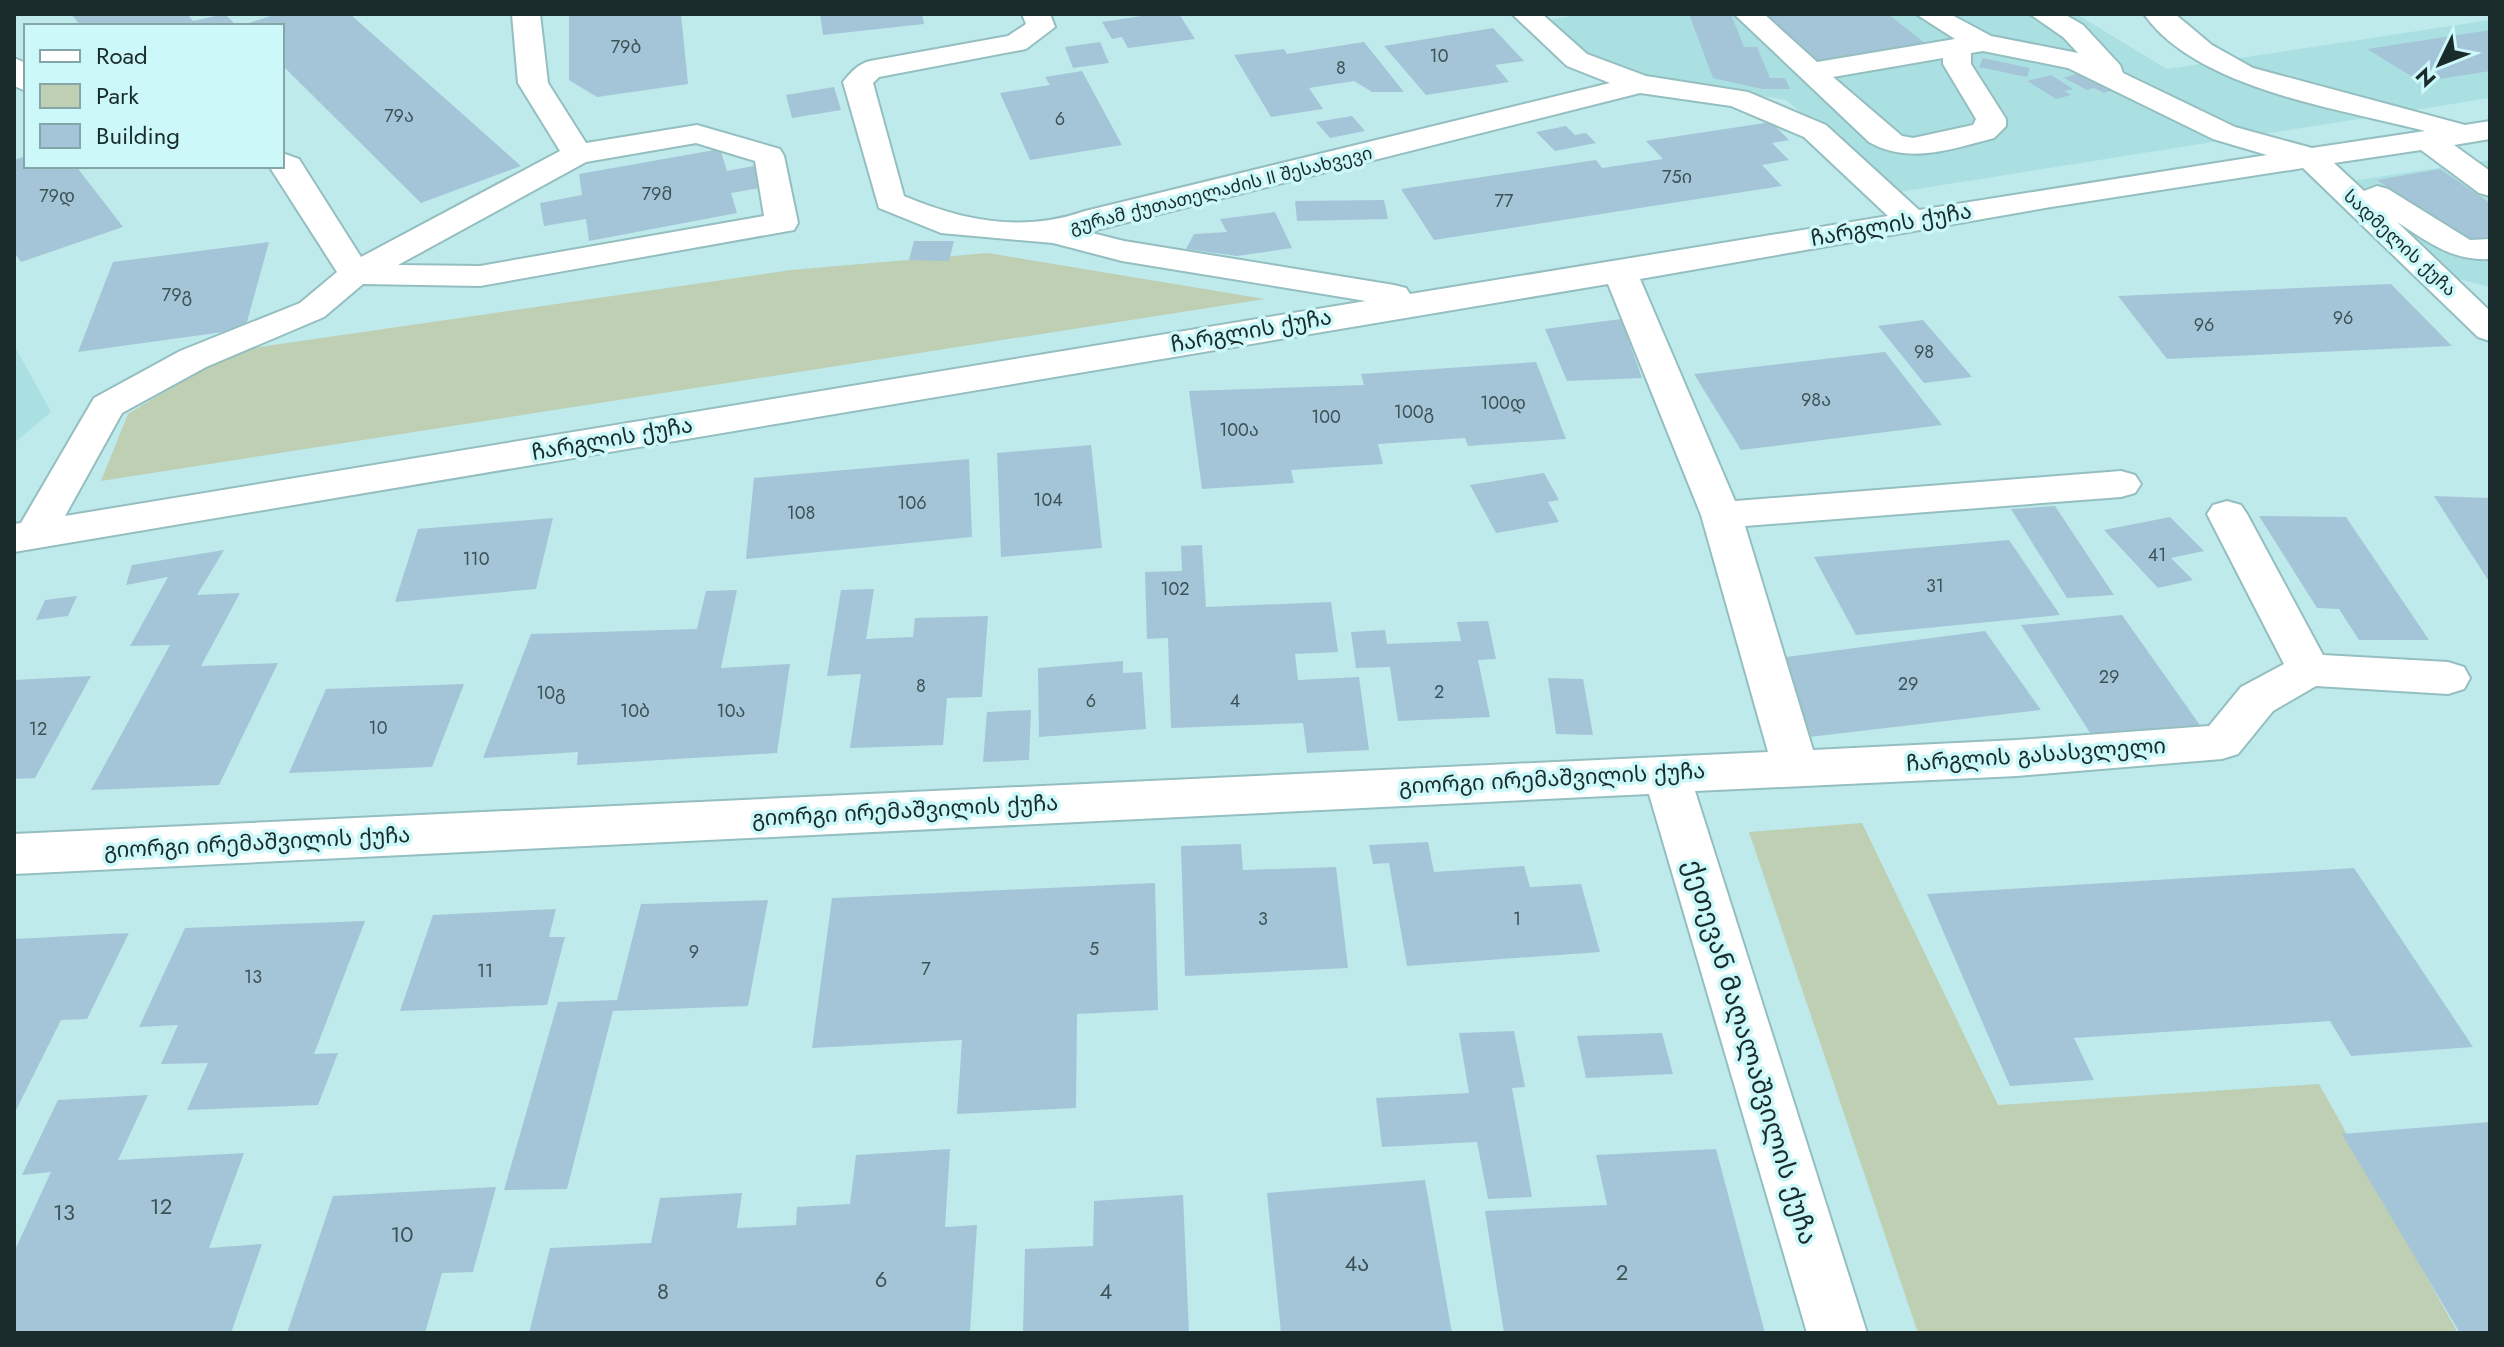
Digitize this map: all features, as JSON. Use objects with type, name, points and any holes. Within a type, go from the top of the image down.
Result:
[{"type":"street","points":[[526,14],[533,83],[577,154]]},
{"type":"street","name":"გურამ ქუთათელაძის II შესახვევი","points":[[1036,14],[1041,27],[1016,43],[870,70],[858,82],[890,201],[941,223],[1054,233],[1096,218],[1640,84]]},
{"type":"street","points":[[1748,14],[1880,136],[1913,147],[1938,143],[1991,126],[1991,119],[1957,64],[1970,45]]},
{"type":"street","points":[[1930,14],[1970,45]]},
{"type":"street","points":[[2044,14],[2073,31],[2123,84]]},
{"type":"street","points":[[2158,14],[2202,51],[2243,74],[2480,132]]},
{"type":"street","points":[[1537,16],[1577,60],[1640,84],[1738,98],[1815,131],[1911,220]]},
{"type":"street","points":[[1812,72],[1970,45],[2076,61],[2224,133],[2310,157]]},
{"type":"street","name":"ჩარგლის ქუჩა","points":[[24,536],[1428,301],[1620,272],[1911,220],[2480,132]]},
{"type":"street","points":[[24,536],[107,406],[193,359],[312,310],[355,274],[577,154],[697,134],[769,156],[782,223],[480,276],[355,274]]},
{"type":"street","points":[[2428,140],[2490,186]]},
{"type":"street","name":"სადმელის ქუჩა","points":[[2310,157],[2485,318]]},
{"type":"street","points":[[284,163],[355,274]]},
{"type":"street","points":[[2343,189],[2382,197],[2459,247],[2490,249]]},
{"type":"street","points":[[1054,233],[1122,251],[1428,301]]},
{"type":"street","points":[[1620,272],[1721,515],[1795,767]]},
{"type":"street","points":[[1721,515],[2121,484]]},
{"type":"street","points":[[2227,514],[2309,670],[2448,678]]},
{"type":"street","name":"ჩარგლის გასასვლელი","points":[[1795,767],[2017,758],[2222,742],[2257,699],[2309,670]]},
{"type":"street","name":"გიორგი ირემაშვილის ქუჩა","points":[[14,854],[1795,767]]},
{"type":"street","name":"ქეთევან მაღალაშვილის ქუჩა","points":[[1666,772],[1837,1333]]},
{"type":"shaded area","points":[[1582,14],[2076,14],[2167,69],[2490,20],[2490,98],[1892,193],[1786,100],[1653,78],[1585,57],[1544,21]]},
{"type":"shaded area","points":[[2490,160],[2490,287],[2455,278],[2325,185]]},
{"type":"shaded area","points":[[14,345],[51,412],[14,443]]},
{"type":"green space","points":[[988,253],[1265,299],[101,481],[128,414],[232,351],[791,270]]},
{"type":"green space","points":[[1862,823],[1998,1105],[2319,1084],[2458,1333],[1918,1333],[1749,832]]},
{"type":"building","points":[[71,14],[187,14],[193,21],[225,14],[235,24],[79,24]]},
{"type":"building","points":[[277,14],[350,14],[521,166],[421,203],[284,67],[284,24],[245,24]]},
{"type":"building","points":[[569,14],[681,14],[688,84],[597,97],[569,80]]},
{"type":"building","points":[[820,14],[922,14],[924,24],[823,35]]},
{"type":"building","points":[[1155,14],[1179,14],[1195,39],[1128,48],[1122,37],[1112,39],[1102,22]]},
{"type":"building","points":[[1689,14],[1731,14],[1744,47],[1757,47],[1770,78],[1785,78],[1790,89],[1762,89],[1713,78]]},
{"type":"building","points":[[1760,14],[1888,14],[1926,44],[1814,62]]},
{"type":"building","points":[[1493,28],[1524,61],[1495,65],[1509,82],[1426,95],[1384,46]]},
{"type":"building","points":[[2490,30],[2490,71],[2421,82],[2367,49]]},
{"type":"building","points":[[1100,42],[1109,63],[1073,68],[1065,47]]},
{"type":"building","points":[[1364,42],[1404,92],[1372,92],[1354,81],[1309,88],[1323,109],[1271,117],[1234,55],[1284,49],[1287,54]]},
{"type":"building","points":[[1983,58],[2030,68],[2027,77],[1979,67]]},
{"type":"building","points":[[1082,71],[1122,145],[1030,160],[1000,93],[1050,85],[1045,77]]},
{"type":"building","points":[[2082,72],[2114,90],[2104,93],[2094,88],[2087,90],[2064,78]]},
{"type":"building","points":[[2051,75],[2073,89],[2064,91],[2071,95],[2056,99],[2027,81]]},
{"type":"building","points":[[834,87],[841,110],[792,118],[786,95]]},
{"type":"building","points":[[1352,116],[1365,131],[1330,138],[1316,122]]},
{"type":"building","points":[[1771,122],[1789,140],[1772,143],[1789,160],[1762,165],[1782,186],[1434,240],[1401,189],[1596,160],[1602,168],[1663,159],[1646,141]]},
{"type":"building","points":[[1566,126],[1575,135],[1586,133],[1596,143],[1555,151],[1536,132]]},
{"type":"building","points":[[720,149],[727,171],[759,165],[766,187],[731,193],[737,213],[589,241],[586,219],[544,226],[540,203],[582,195],[579,174]]},
{"type":"building","points":[[24,157],[24,168],[78,168],[123,227],[21,262],[14,252],[14,160]]},
{"type":"building","points":[[2440,169],[2490,203],[2490,237],[2466,241],[2377,180]]},
{"type":"building","points":[[1384,200],[1388,219],[1297,221],[1295,201]]},
{"type":"building","points":[[1275,212],[1292,248],[1237,256],[1186,249],[1194,234],[1227,232],[1220,219]]},
{"type":"building","points":[[914,241],[954,241],[949,261],[909,260]]},
{"type":"building","points":[[269,242],[245,329],[78,352],[113,262]]},
{"type":"building","points":[[2391,284],[2452,346],[2167,359],[2118,296]]},
{"type":"building","points":[[1621,319],[1642,378],[1567,381],[1545,329]]},
{"type":"building","points":[[1923,320],[1972,377],[1924,383],[1878,326]]},
{"type":"building","points":[[1885,352],[1942,425],[1741,450],[1694,374]]},
{"type":"building","points":[[1536,362],[1566,439],[1468,446],[1465,438],[1378,444],[1383,464],[1291,470],[1294,483],[1202,489],[1189,391],[1364,385],[1361,374]]},
{"type":"building","points":[[1091,445],[1102,548],[1001,557],[997,453]]},
{"type":"building","points":[[969,459],[972,537],[746,559],[754,478]]},
{"type":"building","points":[[1544,473],[1559,500],[1548,502],[1559,522],[1496,533],[1470,485]]},
{"type":"building","points":[[2434,496],[2490,498],[2490,583]]},
{"type":"building","points":[[2055,506],[2114,595],[2067,598],[2011,509]]},
{"type":"building","points":[[2259,516],[2346,517],[2429,640],[2359,640],[2339,609],[2317,608]]},
{"type":"building","points":[[2170,517],[2204,551],[2171,558],[2193,580],[2158,588],[2104,530]]},
{"type":"building","points":[[553,518],[536,589],[395,602],[418,529]]},
{"type":"building","points":[[2009,540],[2060,615],[1856,635],[1814,557]]},
{"type":"building","points":[[1202,545],[1206,607],[1331,602],[1338,652],[1295,654],[1298,680],[1359,677],[1369,750],[1307,753],[1303,723],[1171,728],[1168,638],[1147,639],[1145,572],[1182,571],[1181,546]]},
{"type":"building","points":[[224,550],[197,595],[240,593],[201,666],[278,663],[219,785],[91,790],[170,645],[130,646],[168,577],[126,585],[132,565]]},
{"type":"building","points":[[874,589],[866,639],[913,637],[915,618],[988,616],[982,697],[947,698],[943,745],[850,748],[861,674],[827,676],[841,590]]},
{"type":"building","points":[[737,590],[721,668],[790,664],[777,753],[577,765],[578,752],[483,758],[531,634],[697,629],[706,591]]},
{"type":"building","points":[[77,596],[68,616],[36,620],[45,600]]},
{"type":"building","points":[[2122,615],[2202,728],[2094,739],[2021,625]]},
{"type":"building","points":[[1488,621],[1496,659],[1478,660],[1490,717],[1398,721],[1390,667],[1356,668],[1351,632],[1385,630],[1387,644],[1461,641],[1457,622]]},
{"type":"building","points":[[1985,631],[2041,710],[1809,737],[1786,657]]},
{"type":"building","points":[[1123,661],[1123,673],[1142,672],[1146,729],[1039,737],[1038,668]]},
{"type":"building","points":[[91,676],[35,778],[14,779],[14,680]]},
{"type":"building","points":[[1548,678],[1583,679],[1593,735],[1556,734]]},
{"type":"building","points":[[464,684],[432,767],[289,773],[326,689]]},
{"type":"building","points":[[1031,710],[1029,760],[983,762],[987,712]]},
{"type":"building","points":[[1428,842],[1434,872],[1524,866],[1530,887],[1581,884],[1600,952],[1407,966],[1389,863],[1373,864],[1369,845]]},
{"type":"building","points":[[1241,844],[1243,870],[1336,867],[1348,968],[1185,976],[1181,846]]},
{"type":"building","points":[[2354,868],[2473,1047],[2351,1056],[2330,1021],[2074,1038],[2094,1080],[2010,1086],[1927,894]]},
{"type":"building","points":[[1155,883],[1158,1010],[1077,1014],[1076,1108],[957,1114],[962,1040],[812,1048],[832,898]]},
{"type":"building","points":[[768,900],[748,1006],[613,1011],[567,1189],[504,1190],[558,1002],[617,1000],[641,904]]},
{"type":"building","points":[[556,909],[549,937],[565,937],[547,1005],[400,1011],[433,915]]},
{"type":"building","points":[[365,921],[314,1054],[338,1053],[318,1105],[187,1110],[208,1063],[161,1064],[178,1025],[139,1027],[185,928]]},
{"type":"building","points":[[129,933],[87,1019],[61,1020],[14,1114],[14,939]]},
{"type":"building","points":[[1514,1031],[1525,1087],[1512,1088],[1532,1197],[1488,1199],[1477,1142],[1382,1147],[1376,1098],[1469,1093],[1459,1033]]},
{"type":"building","points":[[1662,1033],[1673,1074],[1586,1078],[1577,1036]]},
{"type":"building","points":[[148,1095],[118,1160],[244,1153],[209,1248],[262,1244],[231,1333],[14,1333],[14,1252],[51,1172],[22,1175],[58,1100]]},
{"type":"building","points":[[2490,1122],[2490,1333],[2460,1333],[2342,1134]]},
{"type":"building","points":[[950,1149],[945,1227],[977,1225],[970,1331],[529,1333],[550,1248],[651,1243],[660,1198],[742,1193],[737,1228],[796,1225],[797,1207],[850,1204],[856,1155]]},
{"type":"building","points":[[1716,1149],[1765,1333],[1504,1333],[1485,1211],[1607,1205],[1596,1155]]},
{"type":"building","points":[[1425,1180],[1452,1333],[1281,1333],[1267,1193]]},
{"type":"building","points":[[496,1187],[473,1272],[442,1273],[425,1333],[287,1333],[333,1196]]},
{"type":"building","points":[[1183,1195],[1189,1333],[1023,1333],[1025,1249],[1093,1246],[1094,1201]]}]
